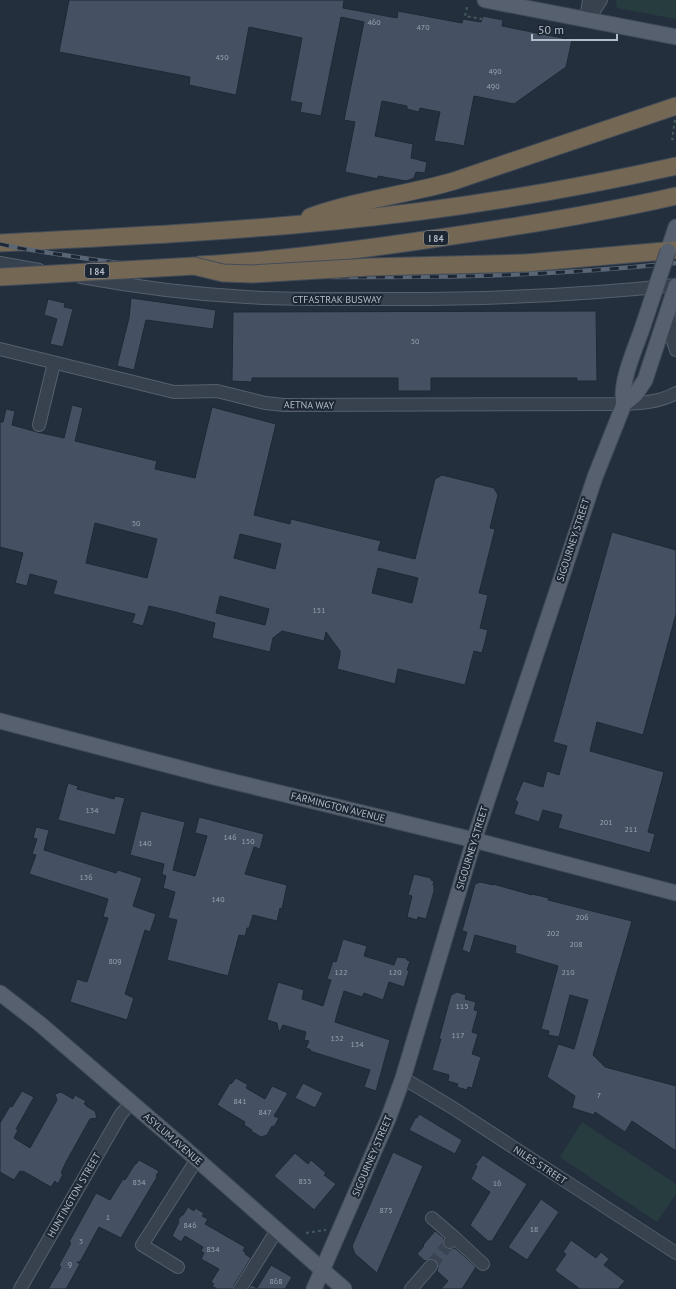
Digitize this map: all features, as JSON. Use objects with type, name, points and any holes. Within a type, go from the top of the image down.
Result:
[{"type":"highway","points":[[291,225],[336,208],[419,191],[454,181],[676,106]]},
{"type":"highway","points":[[0,243],[223,231],[368,218],[474,203],[598,182],[676,166]]},
{"type":"highway","name":"I 84","points":[[0,277],[194,266],[306,256],[582,216],[676,196]]},
{"type":"highway","points":[[194,266],[223,273],[252,274],[370,267],[526,263],[672,251]]},
{"type":"main road","points":[[488,0],[676,37]]},
{"type":"main road","name":"SIGOURNEY STREET","points":[[624,404],[622,396],[624,385],[643,326],[672,251],[676,227]]},
{"type":"main road","name":"SIGOURNEY STREET","points":[[314,1289],[388,1119],[402,1078],[474,840],[595,476],[624,404],[635,395],[645,380],[667,324],[669,307],[676,286]]},
{"type":"main road","name":"FARMINGTON AVENUE","points":[[0,721],[210,776],[474,840],[676,893]]},
{"type":"main road","name":"ASYLUM AVENUE","points":[[0,993],[40,1024],[197,1159],[344,1289]]},
{"type":"street","points":[[588,20],[587,13],[589,0]]},
{"type":"street","points":[[588,20],[601,0]]},
{"type":"street","name":"CTFASTRAK BUSWAY","points":[[0,263],[135,286],[207,294],[282,299],[429,299],[513,297],[676,286]]},
{"type":"street","points":[[667,324],[676,350]]},
{"type":"street","name":"AETNA WAY","points":[[0,349],[177,393],[217,392],[279,405],[624,404],[645,403],[663,399],[676,393]]},
{"type":"street","points":[[39,425],[54,362]]},
{"type":"street","name":"NILES STREET","points":[[402,1078],[453,1108],[676,1253]]},
{"type":"street","name":"HUNTINGTON STREET","points":[[20,1289],[121,1114],[131,1103]]},
{"type":"street","points":[[178,1267],[142,1245],[197,1159]]},
{"type":"street","points":[[432,1218],[452,1240],[483,1264]]},
{"type":"street","points":[[240,1289],[277,1230]]},
{"type":"street","points":[[412,1289],[431,1266]]},
{"type":"path","points":[[467,7],[465,16],[482,19]]},
{"type":"path","points":[[676,115],[672,139],[676,140]]},
{"type":"path","points":[[306,1233],[326,1230]]},
{"type":"green space","points":[[616,0],[676,0],[676,19],[617,8]]},
{"type":"green space","points":[[582,1122],[676,1184],[676,1194],[657,1222],[560,1157]]},
{"type":"building","points":[[69,0],[344,0],[343,8],[397,18],[398,11],[462,23],[463,19],[481,22],[483,16],[503,20],[502,26],[572,40],[566,67],[514,104],[474,96],[464,146],[434,141],[440,112],[420,108],[419,112],[407,109],[407,106],[382,101],[375,136],[413,144],[411,158],[427,162],[425,173],[416,172],[414,178],[406,181],[378,176],[378,179],[345,172],[355,122],[344,120],[364,22],[341,17],[321,116],[300,112],[302,103],[290,101],[302,38],[249,27],[236,95],[189,85],[190,77],[59,52]]},
{"type":"building","points":[[131,298],[216,310],[213,329],[146,320],[134,370],[117,366],[129,318]]},
{"type":"building","points":[[48,299],[65,303],[64,307],[73,309],[63,347],[50,344],[57,319],[44,315]]},
{"type":"building","points":[[596,311],[597,381],[577,381],[577,378],[431,378],[431,391],[398,391],[398,378],[252,378],[252,382],[232,381],[233,312]]},
{"type":"building","points":[[72,405],[83,408],[75,441],[157,461],[155,469],[195,478],[212,407],[276,424],[254,515],[290,524],[291,519],[381,541],[378,550],[415,559],[435,479],[442,475],[494,488],[498,495],[490,528],[495,529],[479,593],[488,595],[480,628],[488,630],[482,653],[474,651],[465,685],[398,669],[395,684],[337,669],[340,651],[326,632],[324,641],[282,631],[273,638],[270,652],[212,638],[215,623],[175,612],[149,606],[143,626],[132,623],[135,614],[53,594],[57,581],[30,574],[27,586],[15,583],[23,553],[0,547],[0,422],[3,422],[6,409],[15,411],[12,425],[64,438]],"holes":[[[95,523],[157,539],[147,578],[86,563]],[[240,534],[281,544],[275,569],[234,558]],[[378,568],[418,578],[412,603],[372,593]],[[220,596],[269,609],[265,625],[216,613]]]},
{"type":"building","points":[[612,532],[676,550],[676,614],[643,735],[597,722],[590,751],[664,772],[648,832],[655,834],[650,853],[558,828],[562,815],[543,810],[539,822],[514,814],[518,802],[515,800],[523,781],[543,787],[547,771],[559,775],[567,746],[553,742]]},
{"type":"building","points":[[68,783],[78,786],[77,789],[114,799],[115,796],[125,798],[115,835],[58,820]]},
{"type":"building","points":[[141,811],[185,822],[173,870],[195,876],[207,836],[195,833],[199,817],[264,834],[260,849],[254,847],[245,874],[287,885],[282,909],[280,908],[277,921],[253,915],[245,936],[239,935],[228,976],[167,960],[177,920],[168,918],[175,892],[163,888],[166,876],[162,874],[164,864],[130,855]]},
{"type":"building","points":[[36,827],[49,830],[44,850],[116,873],[118,870],[142,878],[133,906],[156,914],[150,932],[145,930],[125,994],[134,998],[127,1020],[70,1002],[77,979],[87,982],[108,918],[103,917],[108,899],[29,874],[36,855],[32,854],[37,839],[33,838]]},
{"type":"building","points":[[414,874],[431,878],[431,880],[434,881],[434,891],[426,919],[418,917],[417,920],[407,917],[412,896],[408,895]]},
{"type":"building","points":[[480,882],[549,898],[548,900],[632,921],[593,1055],[605,1067],[676,1086],[676,1151],[632,1121],[625,1132],[595,1112],[594,1115],[572,1108],[575,1096],[547,1077],[558,1044],[574,1049],[588,1000],[570,995],[559,1037],[548,1035],[549,1031],[541,1029],[558,966],[515,953],[516,946],[475,935],[470,953],[462,950],[467,932],[462,931],[475,884]]},
{"type":"building","points":[[343,939],[367,946],[364,956],[394,965],[397,957],[406,958],[410,961],[407,970],[409,971],[404,987],[389,982],[383,1000],[364,993],[362,997],[344,991],[335,1022],[390,1040],[376,1091],[364,1087],[370,1070],[310,1051],[311,1050],[306,1048],[309,1041],[304,1040],[306,1032],[283,1025],[279,1033],[277,1023],[267,1020],[278,982],[304,990],[302,999],[323,1006],[331,980],[327,979],[333,961],[336,962]]},
{"type":"building","points":[[457,992],[466,995],[465,999],[476,1002],[474,1010],[478,1011],[472,1032],[478,1034],[472,1054],[481,1057],[472,1088],[468,1087],[467,1090],[457,1087],[458,1084],[448,1081],[449,1075],[432,1070],[451,995]]},
{"type":"building","points":[[236,1078],[248,1085],[246,1088],[265,1099],[272,1086],[288,1093],[274,1116],[279,1118],[267,1135],[261,1137],[251,1131],[252,1130],[244,1125],[245,1122],[217,1105],[230,1083],[231,1084]]},
{"type":"building","points":[[303,1083],[323,1093],[315,1108],[295,1098]]},
{"type":"building","points":[[22,1091],[34,1097],[16,1129],[18,1130],[14,1138],[30,1148],[57,1100],[55,1094],[61,1092],[73,1099],[75,1095],[86,1101],[84,1104],[95,1111],[97,1118],[90,1119],[66,1162],[61,1173],[63,1174],[58,1184],[55,1181],[51,1187],[23,1171],[20,1171],[14,1180],[0,1172],[0,1123],[10,1106],[12,1107]]},
{"type":"building","points":[[419,1114],[462,1140],[455,1154],[409,1130]]},
{"type":"building","points":[[393,1152],[423,1166],[377,1273],[355,1254],[352,1246]]},
{"type":"building","points":[[295,1153],[308,1164],[311,1160],[326,1173],[324,1175],[336,1184],[314,1210],[274,1176]]},
{"type":"building","points":[[483,1155],[527,1184],[492,1241],[488,1241],[470,1225],[490,1192],[471,1179],[477,1166],[475,1165]]},
{"type":"building","points":[[139,1160],[159,1171],[156,1176],[157,1177],[121,1238],[99,1227],[80,1262],[77,1262],[80,1264],[66,1289],[48,1289],[61,1267],[59,1265],[71,1243],[69,1242],[96,1193],[110,1200],[123,1179],[125,1180]]},
{"type":"building","points":[[541,1199],[559,1212],[527,1260],[508,1247]]},
{"type":"building","points":[[188,1207],[194,1211],[195,1208],[204,1213],[202,1216],[208,1219],[205,1224],[245,1247],[243,1251],[246,1252],[245,1254],[251,1258],[233,1289],[217,1289],[212,1286],[214,1284],[211,1282],[219,1269],[201,1259],[204,1253],[201,1251],[203,1247],[185,1236],[181,1242],[172,1236],[179,1222],[178,1220]]},
{"type":"building","points":[[435,1231],[444,1238],[443,1244],[445,1248],[455,1248],[476,1267],[462,1289],[441,1289],[448,1281],[437,1271],[438,1267],[436,1261],[432,1259],[425,1261],[417,1254]]},
{"type":"building","points":[[571,1240],[596,1258],[601,1252],[609,1259],[604,1265],[625,1281],[618,1289],[580,1289],[555,1270],[566,1254],[563,1252]]},
{"type":"building","points":[[271,1265],[292,1277],[285,1289],[249,1289],[251,1285],[257,1288]]},
{"type":"tunnel","points":[[431,1266],[450,1242]]},
{"type":"railway","points":[[0,244],[40,252],[145,266],[227,273],[308,277],[426,277],[497,275],[569,272],[676,263]]}]
